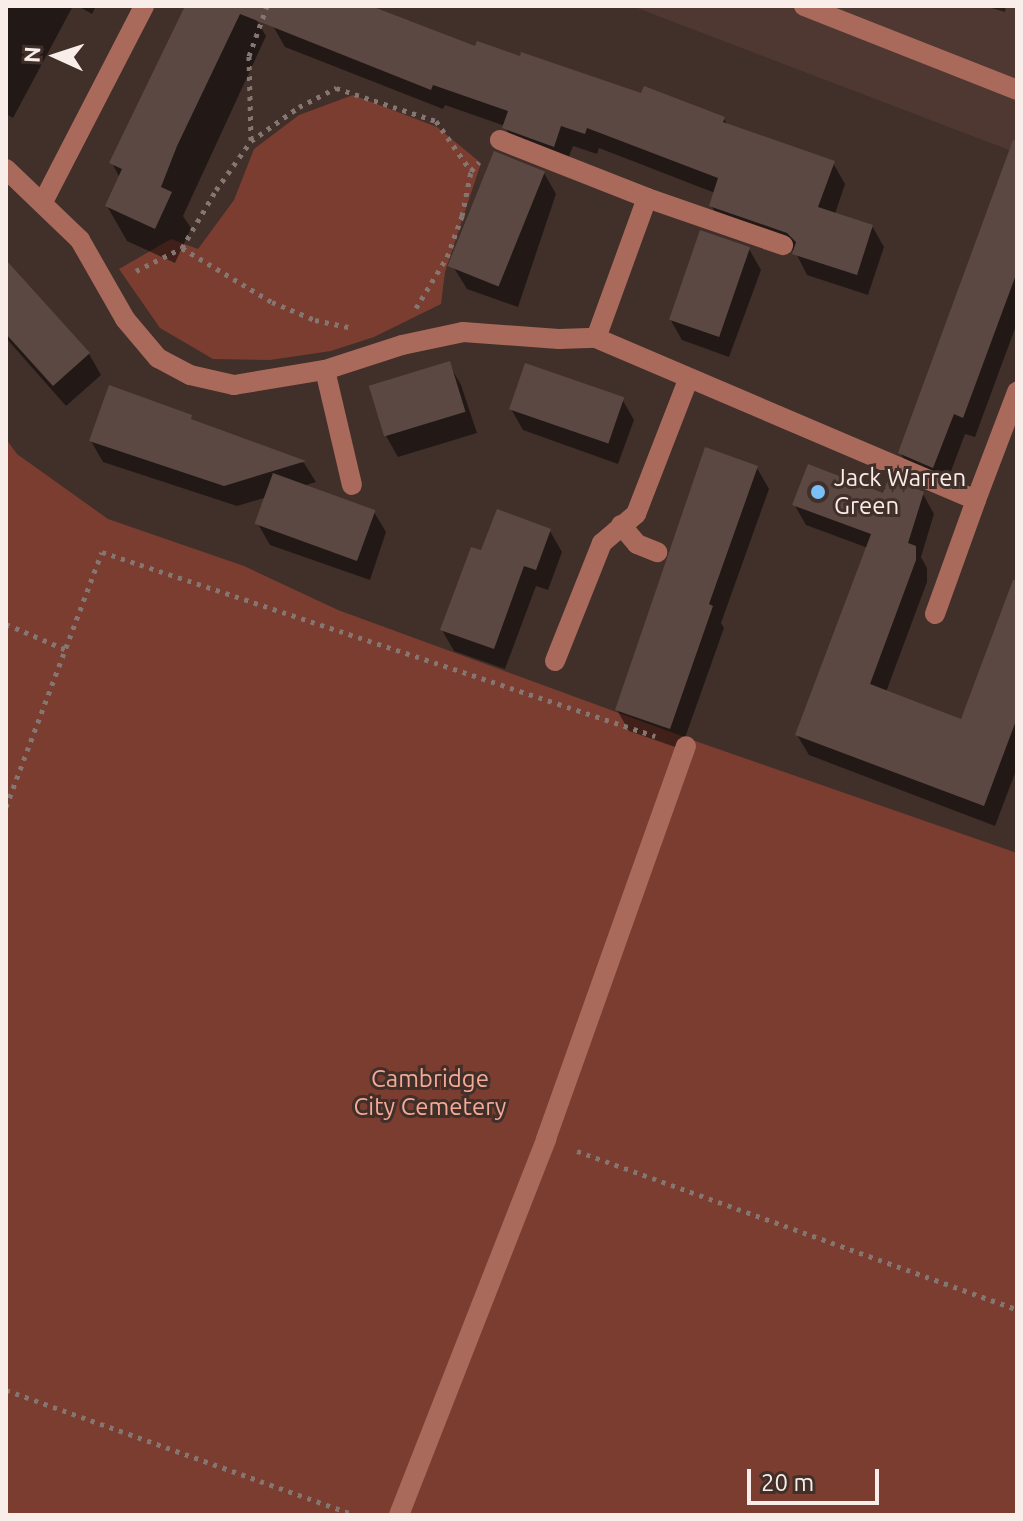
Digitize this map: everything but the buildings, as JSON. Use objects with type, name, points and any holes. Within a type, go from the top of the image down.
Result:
[{"type":"street","points":[[43,202],[144,6]]},
{"type":"street","points":[[804,6],[1017,90]]},
{"type":"street","points":[[500,140],[647,198],[783,245]]},
{"type":"street","points":[[6,169],[80,240],[125,319],[158,358],[190,375],[234,385],[325,370],[402,345],[463,332],[559,339],[596,338],[688,380],[976,500]]},
{"type":"street","points":[[596,338],[647,198]]},
{"type":"street","points":[[325,370],[352,485]]},
{"type":"street","points":[[555,661],[602,543],[636,514],[688,380]]},
{"type":"street","points":[[935,614],[1017,392]]},
{"type":"street","points":[[621,525],[637,544],[657,552]]},
{"type":"street","points":[[399,1515],[546,1139],[686,746]]},
{"type":"path","points":[[251,141],[249,56],[267,6]]},
{"type":"path","points":[[106,287],[182,248],[216,190],[251,141],[299,107],[336,88],[436,121],[471,171]]},
{"type":"path","points":[[401,313],[416,308],[447,257],[462,216],[471,171],[500,140]]},
{"type":"path","points":[[182,248],[272,302],[315,320],[358,328]]},
{"type":"path","points":[[6,807],[102,552],[686,746]]},
{"type":"path","points":[[6,624],[67,650]]},
{"type":"path","points":[[546,1139],[1017,1309]]},
{"type":"path","points":[[6,1390],[355,1515]]},
{"type":"shaded area","points":[[632,6],[1017,6],[1017,153]]},
{"type":"green space","points":[[353,95],[437,127],[481,163],[445,272],[441,304],[374,337],[331,351],[270,360],[213,359],[160,328],[119,269],[171,239],[198,249],[234,200],[254,149],[299,115]]},
{"type":"green space","name":"Cambridge City Cemetery","points":[[6,439],[17,454],[108,519],[244,566],[338,610],[698,742],[1017,853],[1017,1515],[6,1515]]},
{"type":"place","name":"Jack Warren Green","points":[[818,492]]}]
